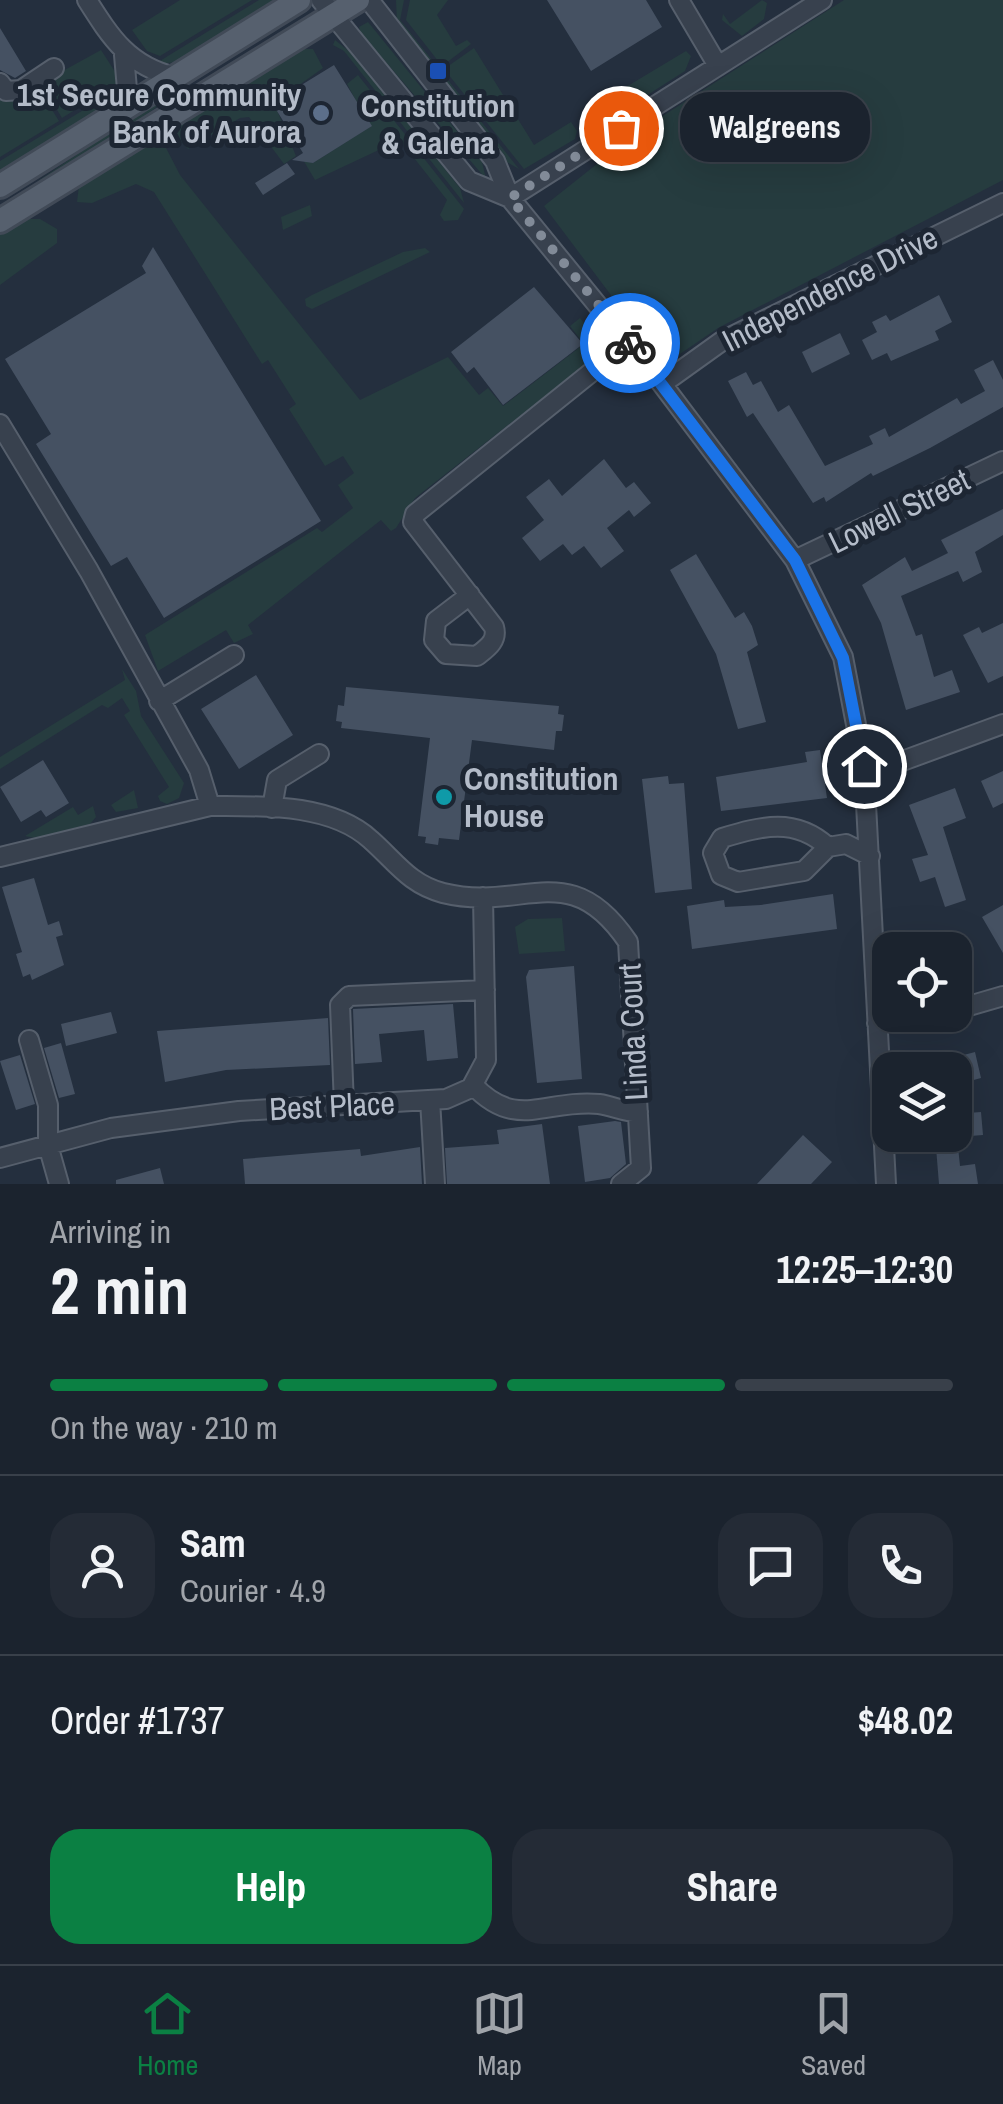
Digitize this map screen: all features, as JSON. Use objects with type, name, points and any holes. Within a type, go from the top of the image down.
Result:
[{"type":"main road","points":[[0,186],[299,0]]},
{"type":"main road","points":[[0,221],[327,7],[358,0]]},
{"type":"street","points":[[86,0],[124,55],[154,72],[175,77]]},
{"type":"street","points":[[369,0],[494,161],[510,198],[629,342],[795,560],[843,658],[864,766],[874,932]]},
{"type":"street","points":[[679,0],[718,66]]},
{"type":"street","points":[[510,198],[822,0]]},
{"type":"street","points":[[327,7],[470,181],[510,198]]},
{"type":"street","points":[[118,112],[127,89],[124,55]]},
{"type":"street","points":[[0,82],[10,92],[22,90],[54,68]]},
{"type":"street","name":"Independence Drive","points":[[662,384],[722,341],[1003,203]]},
{"type":"street","points":[[470,596],[414,522],[415,514],[629,342]]},
{"type":"street","points":[[0,424],[89,571],[198,770],[210,806]]},
{"type":"street","name":"Lowell Street","points":[[795,560],[1003,461]]},
{"type":"street","points":[[159,701],[234,655]]},
{"type":"street","points":[[864,766],[897,763],[1003,724]]},
{"type":"street","points":[[272,808],[277,780],[319,754]]},
{"type":"street","name":"Linda Court","points":[[0,856],[210,806],[272,808],[352,826],[416,883],[445,894],[572,892],[598,906],[628,942],[641,1168],[621,1184]]},
{"type":"street","points":[[828,847],[805,828],[793,825],[722,838],[713,852],[721,875],[738,882],[804,871],[828,847],[846,844],[870,856]]},
{"type":"street","points":[[483,896],[486,1060],[472,1085],[488,1101],[508,1111],[596,1104],[638,1112]]},
{"type":"street","points":[[344,1105],[340,1005],[349,996],[485,990]]},
{"type":"street","points":[[972,1005],[1003,996]]},
{"type":"street","points":[[878,1032],[886,1184]]},
{"type":"street","points":[[29,1040],[48,1105],[48,1145],[59,1184]]},
{"type":"street","name":"Best Place","points":[[0,1158],[130,1126],[239,1111],[446,1099],[472,1085]]},
{"type":"street","points":[[430,1100],[435,1184]]},
{"type":"green space","points":[[180,0],[252,0],[160,56],[147,51],[132,30]]},
{"type":"green space","points":[[259,0],[273,0],[178,62],[155,64]]},
{"type":"green space","points":[[396,0],[404,0],[400,20],[519,169],[503,160],[397,23]]},
{"type":"green space","points":[[410,0],[448,0],[437,15],[456,46],[467,40],[471,44],[442,66],[406,20]]},
{"type":"green space","points":[[762,0],[767,3],[764,19],[742,36],[722,20],[723,14],[730,24]]},
{"type":"green space","points":[[844,0],[1003,0],[1003,180],[718,328],[677,356],[656,355],[544,206],[636,133]]},
{"type":"green space","points":[[368,22],[482,162],[486,179],[361,33],[359,27]]},
{"type":"green space","points":[[335,40],[354,55],[460,188],[464,203],[344,51],[333,45]]},
{"type":"green space","points":[[474,48],[534,145],[571,122],[577,131],[575,139],[524,169],[444,69]]},
{"type":"green space","points":[[298,49],[313,49],[323,68],[274,103],[296,156],[284,164],[249,117],[240,118],[188,149],[170,130]]},
{"type":"green space","points":[[101,50],[121,81],[62,118],[41,83]]},
{"type":"green space","points":[[686,51],[691,56],[685,71],[616,115],[606,99]]},
{"type":"green space","points":[[358,75],[464,209],[458,220],[444,221],[440,215],[447,200],[400,140],[315,180],[302,158],[313,163],[370,127],[347,84]]},
{"type":"green space","points":[[37,86],[59,121],[0,157],[0,90]]},
{"type":"green space","points":[[177,86],[179,90],[103,147],[40,186],[38,181]]},
{"type":"green space","points":[[121,87],[110,105],[0,173],[0,161]]},
{"type":"green space","points":[[149,143],[165,146],[180,175],[360,400],[448,357],[479,395],[488,388],[503,406],[584,344],[570,326],[580,318],[604,350],[415,498],[396,528],[391,531],[381,520],[248,625],[253,634],[234,643],[226,630],[158,671],[145,635],[317,528],[322,532],[353,508],[338,485],[354,473],[343,456],[325,466],[289,409],[296,404],[268,360],[262,364],[154,192],[136,184],[92,203],[77,202],[79,185]]},
{"type":"green space","points":[[310,205],[312,216],[283,230],[281,217]]},
{"type":"green space","points":[[26,219],[40,219],[57,229],[57,243],[0,285],[0,234]]},
{"type":"green space","points":[[425,248],[430,252],[312,309],[306,306],[305,299],[312,295],[403,252]]},
{"type":"green space","points":[[122,669],[136,691],[141,716],[184,783],[179,798],[167,804],[160,801],[158,796],[169,787],[124,715],[130,711],[122,698],[108,708],[102,705],[0,769],[0,757],[125,680]]},
{"type":"green space","points":[[134,790],[138,808],[116,812],[111,805]]},
{"type":"green space","points":[[93,806],[96,817],[90,824],[35,838],[25,836],[73,807],[78,815]]},
{"type":"green space","points":[[562,918],[565,951],[519,954],[515,927],[528,919]]},
{"type":"building","points":[[547,0],[646,0],[662,27],[591,71]]},
{"type":"building","points":[[0,28],[26,71],[15,78],[0,70]]},
{"type":"building","name":"1st Secure Community Bank of Aurora","points":[[334,65],[372,126],[313,163],[292,160],[303,153],[272,103]]},
{"type":"building","points":[[287,163],[295,174],[263,195],[255,183]]},
{"type":"building","points":[[153,247],[321,521],[164,618],[127,557],[111,566],[36,444],[51,434],[5,359],[146,273],[142,266]]},
{"type":"building","points":[[534,287],[583,344],[503,405],[474,367],[467,373],[451,352]]},
{"type":"building","points":[[939,295],[952,322],[935,331],[939,340],[891,361],[887,353],[872,360],[862,340],[877,332],[872,322],[886,315],[890,321]]},
{"type":"building","points":[[840,333],[850,354],[812,373],[802,352]]},
{"type":"building","points":[[993,360],[1003,380],[1003,407],[930,448],[873,476],[871,473],[826,502],[824,497],[813,503],[753,413],[747,417],[728,381],[746,372],[753,385],[761,381],[778,412],[789,405],[825,466],[873,444],[869,436],[885,428],[889,437],[957,398],[961,404],[985,391],[974,370]]},
{"type":"building","points":[[604,459],[626,488],[634,482],[651,503],[634,517],[629,510],[607,528],[624,551],[601,568],[584,546],[572,555],[563,544],[540,561],[522,538],[544,520],[526,497],[549,479],[562,496]]},
{"type":"building","points":[[1003,509],[1003,535],[975,552],[982,572],[963,582],[958,571],[901,596],[916,636],[922,634],[934,677],[952,670],[960,692],[906,710],[881,623],[862,585],[905,557],[912,571],[948,553],[941,540]]},
{"type":"building","points":[[696,554],[735,618],[744,612],[752,626],[758,645],[747,652],[766,722],[738,729],[716,654],[670,570]]},
{"type":"building","points":[[1003,623],[1003,676],[988,683],[963,635],[979,627],[982,633]]},
{"type":"building","points":[[256,675],[293,735],[239,769],[201,709]]},
{"type":"building","name":"Constitution House","points":[[346,687],[559,706],[558,714],[564,715],[562,731],[556,731],[554,750],[472,740],[459,840],[439,838],[438,845],[425,843],[426,837],[418,836],[430,738],[341,728],[342,722],[336,721],[338,705],[344,706]]},
{"type":"building","points":[[820,750],[827,798],[721,811],[716,777],[807,762],[805,752]]},
{"type":"building","points":[[43,760],[69,803],[46,817],[41,810],[21,822],[0,787]]},
{"type":"building","points":[[1003,771],[1003,803],[993,808],[981,781]]},
{"type":"building","points":[[668,776],[669,784],[684,783],[692,889],[655,893],[642,779]]},
{"type":"building","points":[[955,788],[966,818],[943,827],[966,900],[945,907],[935,877],[920,882],[912,859],[928,855],[909,805]]},
{"type":"building","points":[[34,878],[48,925],[59,921],[63,935],[56,937],[64,965],[32,980],[30,974],[23,977],[16,954],[22,952],[2,887]]},
{"type":"building","points":[[833,894],[837,929],[692,949],[687,906],[724,900],[725,907],[761,905]]},
{"type":"building","points":[[1003,905],[1003,953],[982,917]]},
{"type":"building","points":[[574,966],[582,1079],[537,1083],[526,977],[529,970]]},
{"type":"building","points":[[453,1004],[458,1058],[427,1061],[424,1030],[379,1034],[382,1062],[355,1064],[353,1009]]},
{"type":"building","points":[[111,1012],[117,1033],[66,1046],[61,1024]]},
{"type":"building","points":[[328,1018],[330,1065],[226,1070],[165,1082],[157,1031]]},
{"type":"building","points":[[61,1043],[75,1094],[59,1098],[44,1048]]},
{"type":"building","points":[[975,1052],[981,1078],[972,1080]]},
{"type":"building","points":[[20,1055],[35,1104],[16,1110],[0,1061]]},
{"type":"building","points":[[981,1112],[983,1135],[972,1136],[972,1113]]},
{"type":"building","points":[[621,1122],[626,1164],[610,1178],[585,1182],[578,1126]]},
{"type":"building","points":[[542,1124],[550,1184],[447,1184],[445,1148],[499,1144],[497,1130]]},
{"type":"building","points":[[803,1135],[832,1162],[811,1184],[757,1184]]},
{"type":"building","points":[[420,1147],[422,1184],[245,1184],[243,1159],[360,1149],[361,1156]]},
{"type":"building","points":[[936,1152],[959,1152],[960,1166],[975,1164],[978,1184],[939,1184]]},
{"type":"building","points":[[160,1168],[164,1184],[116,1184],[116,1180]]},
{"type":"way so far","points":[[621,128],[510,198],[630,343]]},
{"type":"place","name":"Constitution & Galena","points":[[438,71]]},
{"type":"place","name":"1st Secure Community Bank of Aurora","points":[[321,113]]},
{"type":"place","name":"Walgreens","points":[[621,128]]},
{"type":"place","name":"Constitution House","points":[[444,797]]},
{"type":"route","points":[[630,343],[795,560],[843,658],[864,766]]}]
